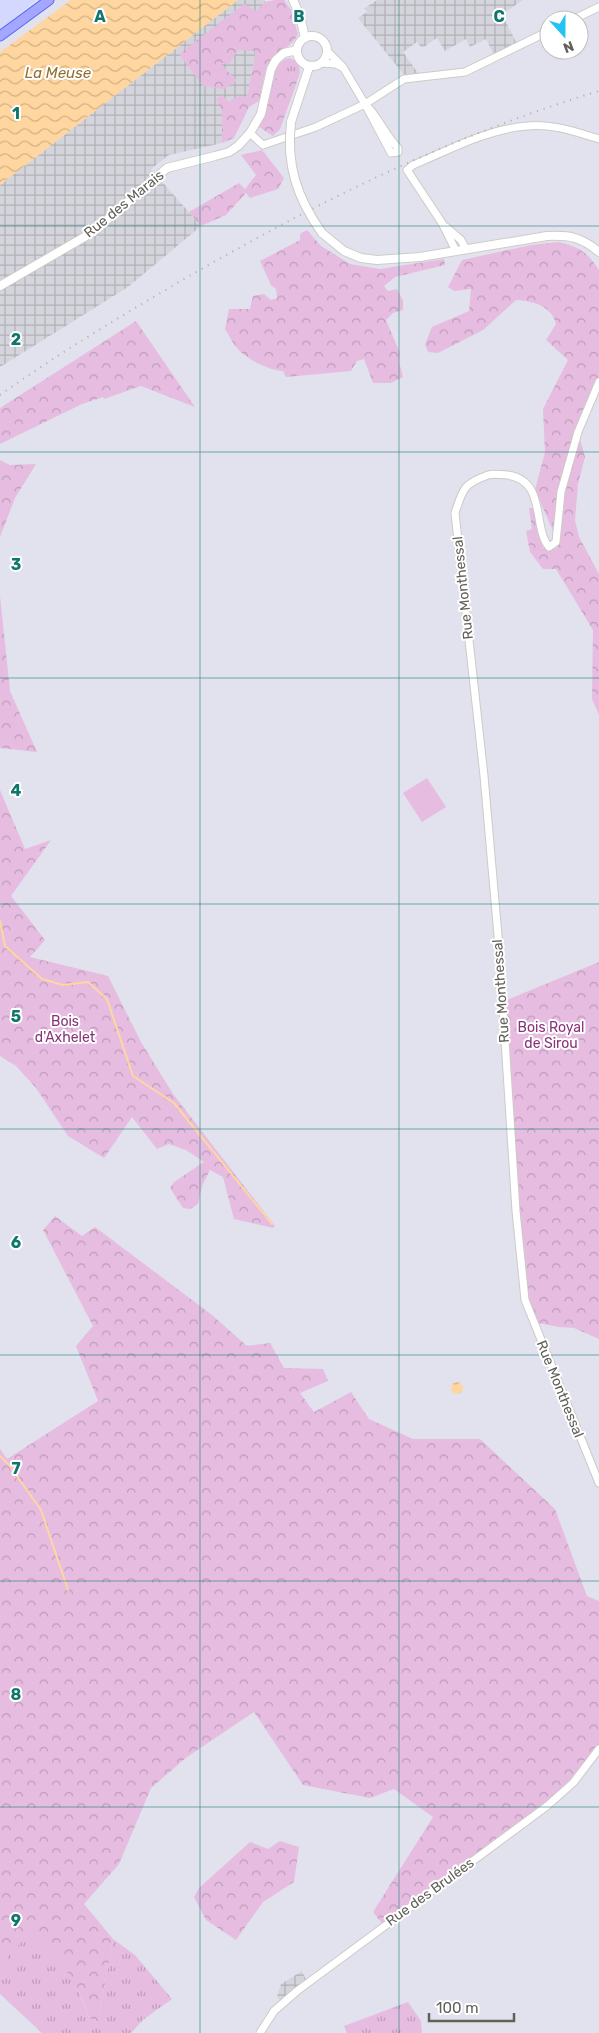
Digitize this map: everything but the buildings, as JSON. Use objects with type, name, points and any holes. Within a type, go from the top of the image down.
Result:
[{"type":"main road","points":[[0,36],[49,0]]},
{"type":"main road","points":[[293,0],[300,16],[305,38]]},
{"type":"main road","points":[[317,37],[326,44],[328,52],[326,58],[316,67],[309,67],[302,63],[298,57],[299,43],[305,38],[317,37]]},
{"type":"main road","name":"Rue des Marais","points":[[0,286],[93,232],[167,168],[229,152],[238,146],[250,133],[261,114],[271,69],[276,60],[284,53],[297,50]]},
{"type":"main road","points":[[309,67],[290,122],[288,143],[293,177],[311,218],[322,233],[344,251],[361,258],[397,260],[547,236],[569,235],[586,242],[599,252]]},
{"type":"street","points":[[250,133],[263,145],[316,127],[366,104],[404,80],[465,72],[539,36]]},
{"type":"street","points":[[328,52],[343,67],[366,104],[391,153],[398,152],[398,148],[366,104]]},
{"type":"street","points":[[322,63],[336,64],[343,67]]},
{"type":"street","points":[[456,251],[442,223],[408,170],[413,165],[492,133],[528,125],[560,128],[599,139]]},
{"type":"street","points":[[442,223],[461,240],[466,249]]},
{"type":"street","name":"Rue Monthessal","points":[[599,382],[578,432],[561,492],[556,542],[549,547],[543,540],[539,509],[530,488],[515,476],[492,474],[474,480],[464,488],[455,513],[485,785],[499,947],[516,1211],[525,1300],[599,1483]]},
{"type":"street","name":"Rue des Brulées","points":[[260,2033],[274,2011],[297,1990],[546,1806],[573,1783],[599,1749]]},
{"type":"shaded area","points":[[0,0],[36,0],[0,30]]},
{"type":"shaded area","points":[[238,0],[264,0],[265,2],[247,98],[222,143],[169,155],[151,169],[201,226],[128,287],[0,367],[0,185]]},
{"type":"shaded area","points":[[377,0],[523,0],[502,14],[517,44],[494,55],[486,39],[470,47],[466,39],[445,51],[437,38],[422,48],[417,42],[403,52],[418,73],[405,76],[358,18],[367,12],[365,8]]},
{"type":"shaded area","points":[[302,1971],[307,1982],[282,2003],[277,1996],[281,1984]]},
{"type":"green space","points":[[284,0],[291,10],[298,34],[271,61],[265,74],[259,101],[249,107],[234,138],[222,143],[222,110],[216,99],[222,95],[229,102],[238,96],[247,97],[256,51],[238,50],[229,64],[220,63],[237,81],[224,89],[203,86],[179,54],[244,4],[256,11],[265,2]]},
{"type":"green space","points":[[290,58],[298,62],[300,72],[297,82],[293,73],[273,82],[279,63]]},
{"type":"green space","points":[[293,73],[297,82],[280,129],[273,136],[259,127],[273,82]]},
{"type":"green space","points":[[262,150],[284,178],[278,189],[250,198],[246,193],[226,215],[201,226],[189,212],[239,183],[245,189],[256,175],[241,155]]},
{"type":"green space","points":[[307,230],[321,246],[350,264],[380,269],[444,259],[445,265],[395,277],[384,286],[388,291],[397,289],[403,301],[403,310],[393,313],[386,320],[400,353],[399,362],[403,377],[391,383],[373,383],[364,359],[357,361],[351,371],[286,377],[283,371],[271,369],[251,360],[233,343],[225,329],[229,309],[250,309],[253,296],[264,294],[271,300],[277,298],[276,289],[271,285],[260,261],[300,240],[300,234]]},
{"type":"green space","points":[[558,242],[582,251],[599,270],[599,382],[578,432],[585,457],[578,484],[575,520],[579,537],[599,574],[599,715],[592,699],[593,630],[556,569],[543,569],[530,552],[526,531],[532,529],[529,508],[535,508],[543,548],[550,550],[557,548],[558,542],[535,490],[545,452],[543,409],[568,360],[546,340],[556,324],[554,318],[546,309],[535,303],[516,300],[483,330],[438,353],[428,352],[425,344],[432,327],[469,311],[471,289],[454,291],[448,287],[462,260],[531,245]]},
{"type":"green space","points":[[136,321],[195,407],[141,386],[104,399],[103,397],[82,404],[0,444],[0,408]]},
{"type":"green space","points":[[0,460],[10,465],[36,464],[15,498],[0,537]]},
{"type":"green space","points":[[0,596],[10,691],[37,752],[0,748]]},
{"type":"green space","points":[[427,778],[446,807],[422,822],[403,793]]},
{"type":"green space","name":"Bois d'Axhelet","points":[[0,790],[25,849],[51,840],[11,896],[45,940],[30,957],[108,976],[141,1042],[173,1094],[275,1226],[273,1228],[234,1219],[223,1177],[210,1170],[202,1186],[198,1204],[190,1209],[183,1208],[170,1188],[174,1182],[204,1162],[186,1150],[169,1144],[157,1149],[132,1117],[104,1158],[68,1136],[36,1088],[16,1066],[0,1056]]},
{"type":"green space","name":"Bois Royal de Sirou","points":[[599,962],[599,1339],[574,1328],[533,1322],[525,1300],[502,1002]]},
{"type":"green space","points":[[55,1216],[82,1236],[95,1227],[212,1315],[247,1346],[270,1343],[284,1368],[323,1369],[328,1381],[300,1393],[314,1412],[351,1392],[369,1419],[413,1439],[480,1439],[555,1509],[587,1596],[599,1601],[599,1749],[573,1783],[384,1926],[373,1912],[433,1817],[394,1789],[370,1798],[303,1785],[254,1712],[187,1757],[151,1788],[119,1864],[84,1904],[113,1939],[98,2022],[89,2018],[73,1980],[66,1970],[31,1932],[0,1965],[0,1449],[7,1459],[98,1401],[76,1346],[93,1326],[43,1230]]},
{"type":"green space","points":[[280,1841],[299,1847],[294,1882],[263,1902],[236,1940],[206,1920],[194,1897],[199,1888],[250,1842],[268,1849]]},
{"type":"green space","points":[[31,1931],[63,1964],[74,1980],[89,2018],[98,2022],[113,1939],[135,1955],[172,1999],[144,2019],[131,2033],[42,2033],[0,1994],[0,1965]]},
{"type":"green space","points":[[408,2002],[421,2021],[422,2033],[347,2033],[344,2026]]},
{"type":"water","name":"La Meuse","points":[[71,0],[238,0],[0,185],[0,52]]},
{"type":"water","points":[[455,1382],[459,1382],[463,1388],[459,1394],[455,1394],[451,1390],[451,1386]]},
{"type":"waterway","points":[[0,921],[5,946],[42,979],[63,985],[88,982],[107,999],[133,1076],[174,1103],[272,1224]]},
{"type":"waterway","points":[[0,1456],[9,1465],[41,1510],[68,1590]]},
{"type":"railway","points":[[0,395],[78,343],[212,263],[353,188],[449,145],[599,91]]}]
